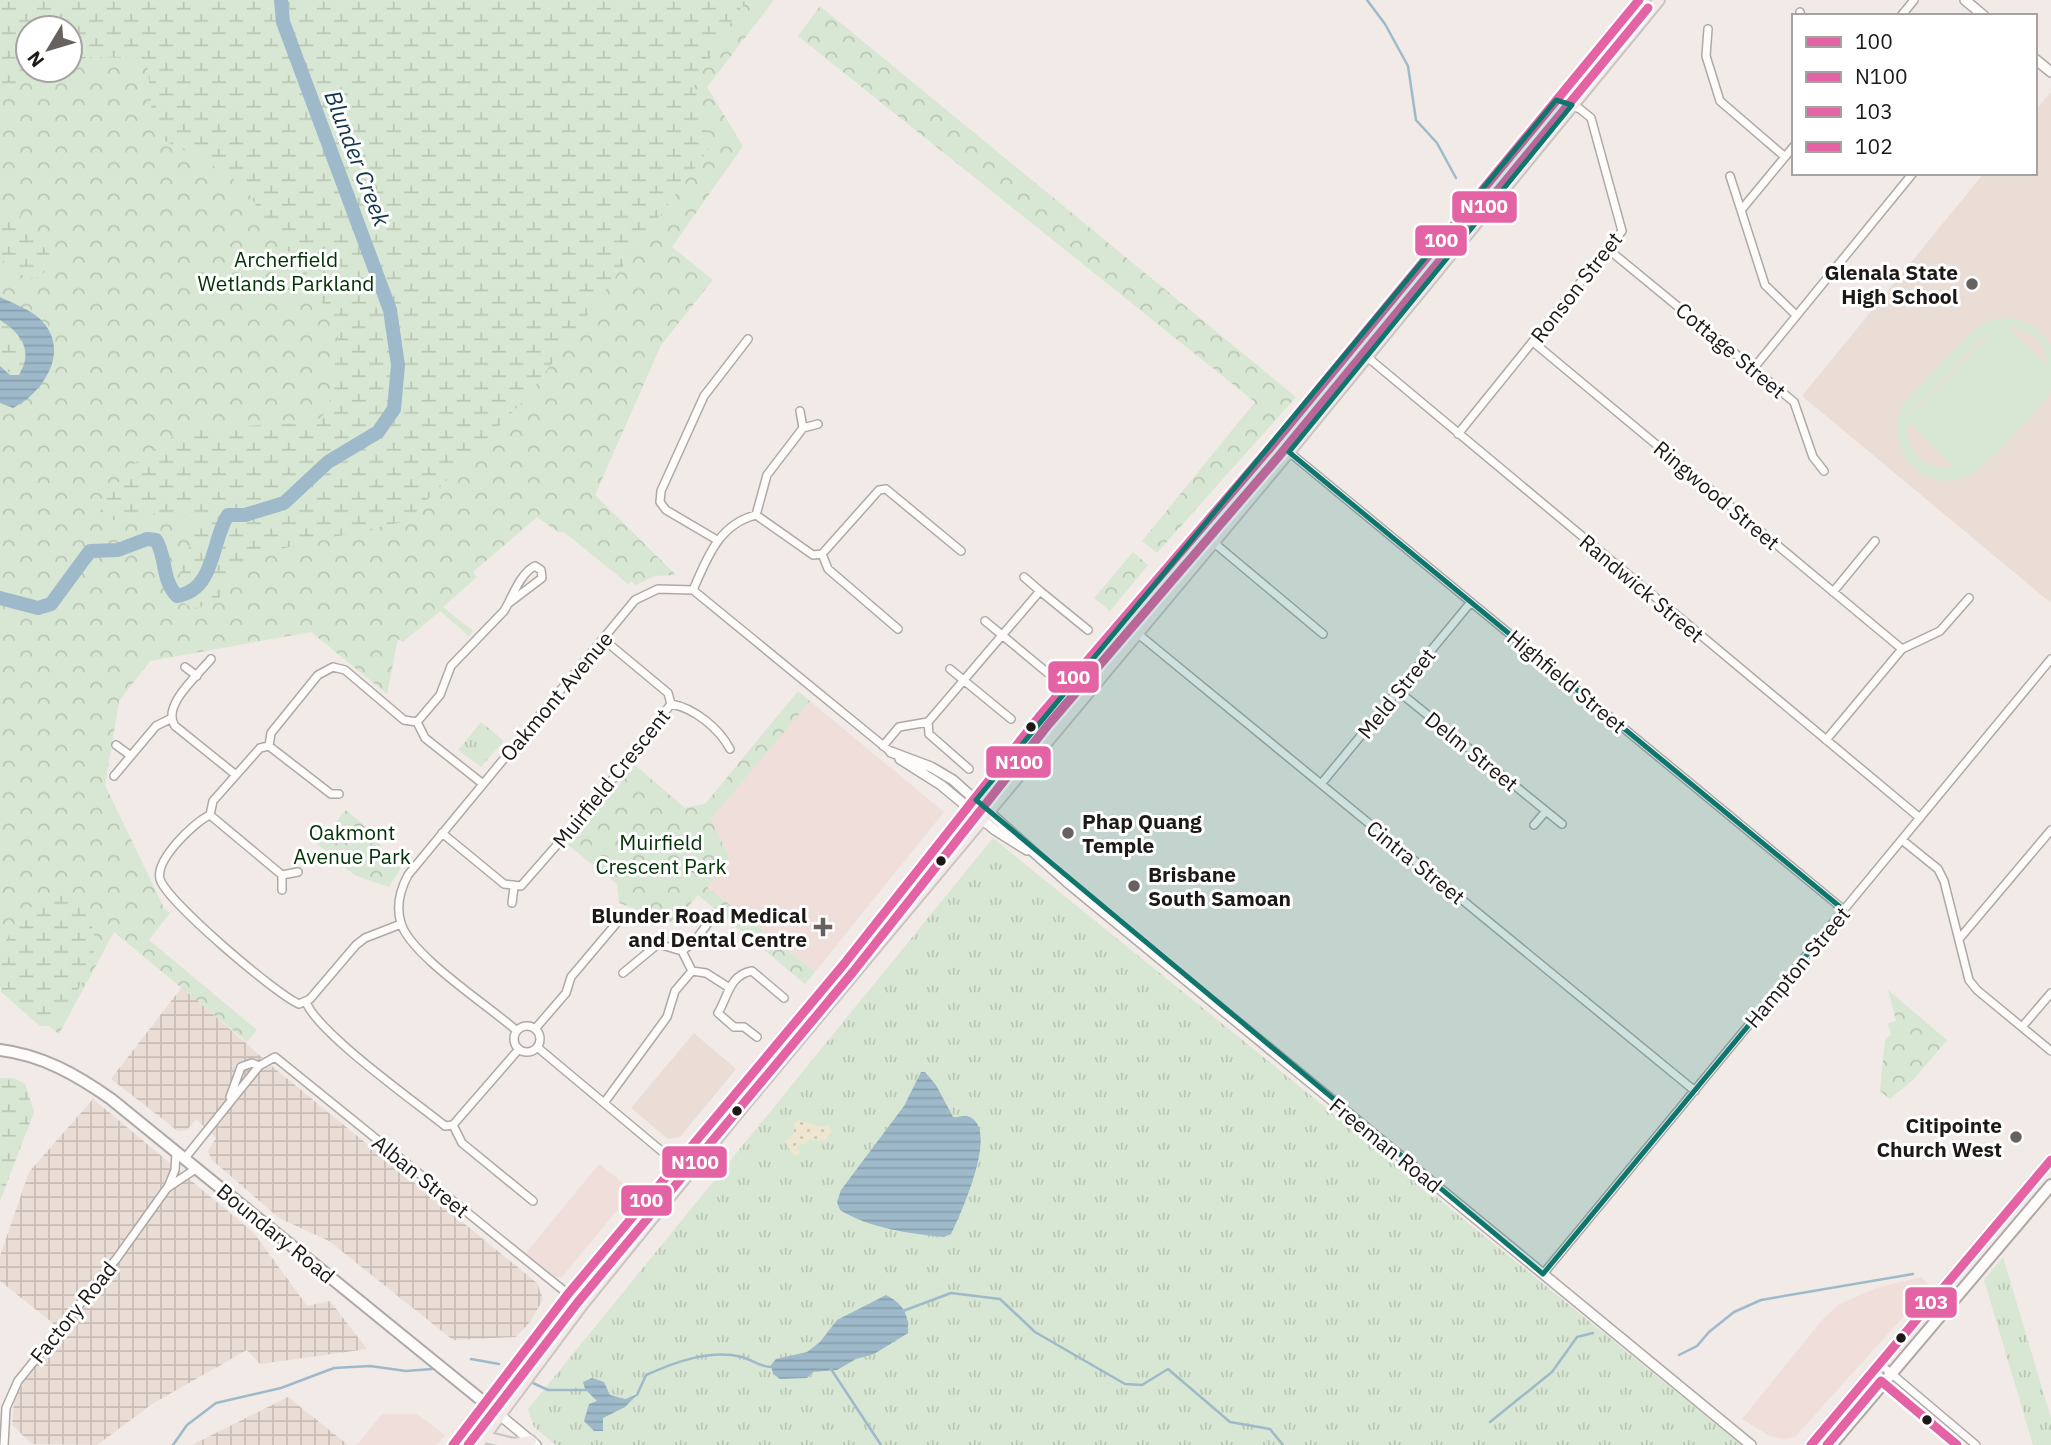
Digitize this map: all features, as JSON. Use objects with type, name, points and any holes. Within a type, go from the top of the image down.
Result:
[{"type":"main road","points":[[453,1445],[568,1294],[844,964],[1039,717],[1287,428],[1639,0]]},
{"type":"main road","points":[[481,1441],[582,1305],[689,1174],[1289,452],[1659,0]]},
{"type":"main road","name":"Boundary Road","points":[[0,1050],[36,1058],[75,1075],[111,1099],[501,1416]]},
{"type":"main road","points":[[1811,1445],[2051,1160]]},
{"type":"main road","points":[[1831,1445],[2050,1189]]},
{"type":"main road","points":[[1979,1247],[1990,1257]]},
{"type":"main road","points":[[481,1441],[533,1443]]},
{"type":"street","points":[[1903,14],[1914,0]]},
{"type":"street","points":[[1965,0],[1982,14]]},
{"type":"street","points":[[1707,29],[1706,56],[1720,101],[1785,157]]},
{"type":"street","points":[[2037,61],[2051,72]]},
{"type":"street","points":[[1556,100],[1572,105]]},
{"type":"street","name":"Ronson Street","points":[[1458,434],[1620,235],[1623,225],[1591,118],[1572,105]]},
{"type":"street","points":[[1742,209],[1792,148]]},
{"type":"street","points":[[1754,369],[1911,175]]},
{"type":"street","points":[[1730,176],[1765,285],[1796,315]]},
{"type":"street","name":"Cottage Street","points":[[1609,250],[1794,402],[1813,457],[1824,471]]},
{"type":"street","points":[[717,540],[666,510],[660,502],[661,491],[704,396],[748,339]]},
{"type":"street","name":"Ringwood Street","points":[[1534,342],[1902,649]]},
{"type":"street","name":"Randwick Street","points":[[1366,356],[1920,818]]},
{"type":"street","points":[[800,411],[803,428]]},
{"type":"street","points":[[756,515],[768,475],[803,428],[818,424]]},
{"type":"street","name":"Highfield Street","points":[[1289,452],[1844,910]]},
{"type":"street","points":[[756,515],[813,555],[822,554],[873,494],[886,489],[961,551]]},
{"type":"street","points":[[756,515],[737,521],[717,540],[693,590],[883,746],[941,785],[982,820]]},
{"type":"street","points":[[1833,592],[1875,541]]},
{"type":"street","points":[[1213,542],[1323,634]]},
{"type":"street","points":[[822,554],[828,569],[898,629]]},
{"type":"street","points":[[417,723],[440,695],[447,672],[509,603],[529,569],[535,566],[541,570],[542,578],[538,583],[509,603]]},
{"type":"street","points":[[1024,577],[1088,630]]},
{"type":"street","name":"Oakmont Avenue","points":[[401,924],[399,900],[404,883],[442,833],[635,600],[658,589],[693,590]]},
{"type":"street","points":[[883,746],[899,727],[928,722],[1040,591]]},
{"type":"street","points":[[1826,740],[1902,649],[1940,631],[1969,598]]},
{"type":"street","name":"Meld Street","points":[[1321,784],[1471,602]]},
{"type":"street","points":[[985,621],[1049,674]]},
{"type":"street","name":"Cintra Street","points":[[1137,633],[1695,1091]]},
{"type":"street","name":"Muirfield Crescent","points":[[514,887],[528,879],[598,798],[671,704],[668,693],[603,639]]},
{"type":"street","points":[[211,659],[171,709],[170,719],[174,726],[236,775]]},
{"type":"street","name":"Hampton Street","points":[[1544,1274],[2051,659]]},
{"type":"street","points":[[185,667],[197,676]]},
{"type":"street","points":[[269,746],[271,733],[318,675],[333,667],[345,670],[404,720],[417,723],[425,738],[483,784]]},
{"type":"street","points":[[950,669],[1011,719]]},
{"type":"street","name":"Delm Street","points":[[1398,691],[1562,824]]},
{"type":"street","points":[[671,704],[687,707],[725,739],[730,750]]},
{"type":"street","points":[[114,776],[156,726],[170,719]]},
{"type":"street","points":[[928,722],[929,734],[969,769]]},
{"type":"street","points":[[116,744],[131,756]]},
{"type":"street","points":[[210,814],[213,801],[260,748],[269,746]]},
{"type":"street","points":[[269,746],[331,794],[339,794]]},
{"type":"street","points":[[891,752],[942,773],[976,800]]},
{"type":"street","name":"Freeman Road","points":[[976,800],[1029,850],[1748,1442],[1759,1445]]},
{"type":"street","points":[[1534,825],[1546,811]]},
{"type":"street","points":[[210,814],[282,875],[282,890]]},
{"type":"street","points":[[210,814],[197,820],[161,864],[159,872],[163,887],[183,910],[292,1001],[306,1002]]},
{"type":"street","name":"Freeman Road","points":[[982,820],[1029,850]]},
{"type":"street","points":[[1959,939],[2051,830]]},
{"type":"street","points":[[442,833],[504,884],[514,887],[512,903]]},
{"type":"street","points":[[1902,840],[1938,869],[1944,881],[1969,980],[2051,1051]]},
{"type":"street","points":[[282,875],[298,872]]},
{"type":"street","points":[[682,951],[694,942],[714,915]]},
{"type":"street","points":[[535,1029],[566,993],[571,977],[620,919]]},
{"type":"street","points":[[306,1002],[356,945],[365,938],[401,924],[419,950],[517,1031]]},
{"type":"street","points":[[623,973],[658,944],[682,951],[692,971]]},
{"type":"street","points":[[604,1103],[667,1017],[675,991],[692,971]]},
{"type":"street","points":[[692,971],[706,973],[728,987]]},
{"type":"street","points":[[757,1037],[744,1027],[734,1027],[718,1013],[728,987],[740,976],[752,971],[784,998]]},
{"type":"street","points":[[2022,1027],[2051,993]]},
{"type":"street","points":[[306,1002],[314,1018],[445,1126],[453,1125],[519,1049]]},
{"type":"street","points":[[524,1027],[535,1029],[539,1036],[537,1047],[526,1052],[519,1049],[514,1042],[517,1031],[524,1027]]},
{"type":"street","points":[[537,1047],[689,1174]]},
{"type":"street","name":"Factory Road","points":[[4,1445],[6,1408],[13,1389],[167,1188],[180,1154],[259,1066],[275,1057]]},
{"type":"street","name":"Alban Street","points":[[275,1057],[568,1294]]},
{"type":"street","name":"Factory Road","points":[[229,1101],[242,1067],[246,1063],[259,1066]]},
{"type":"street","points":[[453,1125],[462,1143],[533,1201]]},
{"type":"street","name":"Factory Road","points":[[167,1188],[197,1168]]},
{"type":"street","points":[[1880,1364],[1976,1445]]},
{"type":"street","name":"Boundary Road","points":[[501,1416],[533,1443]]},
{"type":"highlighted area","points":[[1556,100],[1572,105],[1289,452],[1844,910],[1543,1274],[976,800]]},
{"type":"shaded area","name":"Glenala State High School","points":[[2051,92],[2051,603],[1802,396],[1982,175],[2037,175],[2037,109]]},
{"type":"shaded area","points":[[810,701],[944,812],[815,972],[707,887],[730,859],[710,819]]},
{"type":"shaded area","points":[[182,987],[274,1068],[537,1283],[543,1299],[531,1321],[516,1337],[453,1340],[329,1241],[279,1218],[212,1160],[208,1151],[216,1138],[196,1119],[187,1130],[178,1131],[111,1079]]},
{"type":"shaded area","points":[[694,1033],[736,1069],[680,1137],[668,1139],[631,1108]]},
{"type":"shaded area","points":[[93,1099],[254,1233],[307,1306],[330,1301],[367,1349],[260,1364],[247,1350],[152,1404],[97,1445],[32,1444],[12,1425],[14,1401],[25,1379],[64,1332],[0,1281],[0,1256],[29,1172]]},
{"type":"shaded area","points":[[599,1164],[633,1191],[562,1277],[555,1277],[526,1253]]},
{"type":"shaded area","points":[[1921,1277],[1931,1286],[1795,1437],[1783,1439],[1770,1436],[1742,1419],[1823,1319],[1838,1305],[1876,1288]]},
{"type":"shaded area","points":[[288,1397],[348,1445],[193,1445],[194,1444]]},
{"type":"shaded area","points":[[382,1414],[417,1414],[445,1435],[437,1445],[357,1445]]},
{"type":"green space","name":"Archerfield Wetlands Parkland","points":[[0,0],[774,0],[707,87],[743,146],[672,247],[713,280],[661,345],[595,495],[676,575],[654,576],[636,585],[631,581],[628,584],[564,532],[558,532],[537,517],[473,572],[477,577],[443,607],[473,631],[469,636],[440,611],[403,642],[398,639],[387,694],[311,632],[150,661],[119,701],[105,785],[164,908],[170,913],[149,940],[257,1030],[247,1042],[114,932],[59,1034],[0,987]]},
{"type":"green space","name":"Archerfield Wetlands Parkland","points":[[0,0],[749,0],[737,12],[694,86],[711,146],[528,396],[407,521],[271,551],[240,562],[219,598],[196,609],[185,604],[181,585],[180,572],[191,542],[193,527],[187,518],[160,513],[99,523],[101,505],[131,466],[172,437],[207,428],[305,423],[321,418],[329,407],[338,342],[337,331],[306,271],[275,236],[244,186],[206,161],[161,139],[153,127],[148,69],[141,58],[84,58],[84,14],[14,14],[14,84],[17,84],[0,91]]},
{"type":"green space","points":[[820,6],[1296,397],[1157,553],[1142,541],[1255,402],[798,36]]},
{"type":"green space","points":[[19,215],[53,259],[51,267],[36,279],[9,268],[2,256],[0,225]]},
{"type":"green space","points":[[2012,318],[2035,327],[2051,345],[2051,392],[2011,438],[1975,471],[1950,481],[1935,479],[1921,473],[1910,463],[1902,450],[1898,435],[1898,418],[1904,402],[1974,329],[1988,321]],"holes":[[[2009,328],[2026,332],[2036,340],[2044,351],[2047,365]],[[1994,330],[1910,415],[1978,341]],[[1908,422],[1953,467],[1934,466],[1918,457],[1907,432]]]},
{"type":"green space","points":[[0,320],[23,338],[24,366],[14,376],[0,366]]},
{"type":"green space","points":[[1133,552],[1148,565],[1110,611],[1094,598]]},
{"type":"green space","name":"Muirfield Crescent Park","points":[[798,691],[810,701],[711,819],[730,859],[707,887],[815,972],[805,984],[698,895],[674,923],[619,903],[617,884],[568,845],[635,765],[685,808],[705,804]]},
{"type":"green space","points":[[481,722],[504,741],[481,767],[458,750]]},
{"type":"green space","name":"Oakmont Avenue Park","points":[[346,810],[377,836],[383,853],[401,868],[389,887],[354,875],[317,844]]},
{"type":"green space","points":[[993,838],[1742,1445],[556,1445],[534,1427],[528,1409]]},
{"type":"green space","points":[[65,888],[82,906],[91,924],[95,941],[93,959],[76,993],[47,1026],[40,1026],[1,992],[0,959],[8,937],[24,914],[45,896]]},
{"type":"green space","points":[[1888,990],[1947,1040],[1913,1080],[1890,1099],[1880,1091],[1885,1040],[1891,1034],[1888,1023],[1896,1021]]},
{"type":"green space","points":[[0,1078],[14,1078],[25,1084],[34,1112],[0,1201]]},
{"type":"green space","points":[[2003,1257],[2051,1418],[2051,1445],[2033,1445],[1984,1280]]},
{"type":"sand","points":[[799,1120],[821,1127],[828,1125],[832,1131],[824,1141],[808,1139],[806,1144],[800,1144],[797,1146],[800,1154],[794,1156],[785,1142],[794,1133],[794,1124]]},
{"type":"water","points":[[0,297],[39,318],[49,330],[53,342],[54,355],[44,380],[25,401],[13,408],[0,403],[0,366],[10,375],[19,375],[25,350],[14,331],[0,320]]},
{"type":"water","points":[[921,1072],[925,1072],[936,1085],[953,1117],[965,1116],[973,1119],[979,1128],[981,1141],[979,1157],[962,1210],[951,1234],[944,1237],[877,1226],[840,1210],[837,1202],[841,1190],[904,1106]]},
{"type":"water","points":[[886,1295],[904,1310],[908,1333],[874,1354],[856,1359],[837,1370],[813,1372],[807,1378],[780,1379],[773,1374],[771,1365],[776,1359],[807,1352],[820,1342],[837,1320]]},
{"type":"water","points":[[592,1378],[604,1382],[610,1395],[625,1399],[638,1394],[625,1407],[603,1418],[603,1431],[594,1431],[584,1421],[589,1404],[597,1401],[585,1389],[583,1382]]},
{"type":"waterway","name":"Blunder Creek","points":[[0,598],[38,608],[51,604],[90,551],[118,550],[147,539],[156,540],[166,576],[177,596],[190,592],[206,574],[228,515],[245,515],[284,503],[328,462],[378,432],[394,409],[398,365],[390,310],[283,22],[281,0]]},
{"type":"waterway","points":[[1367,0],[1385,24],[1408,66],[1416,120],[1437,143],[1456,178]]},
{"type":"waterway","points":[[1679,1355],[1697,1346],[1709,1332],[1734,1312],[1761,1300],[1913,1274]]},
{"type":"waterway","points":[[903,1311],[951,1293],[1000,1299],[1035,1332],[1125,1384],[1142,1385],[1168,1369],[1230,1422],[1270,1429],[1283,1445]]},
{"type":"waterway","points":[[1490,1422],[1552,1372],[1577,1337],[1593,1333]]},
{"type":"waterway","points":[[637,1395],[646,1375],[693,1358],[730,1355],[773,1367]]},
{"type":"waterway","points":[[471,1359],[499,1364]]},
{"type":"waterway","points":[[173,1445],[187,1425],[216,1403],[281,1388],[334,1368],[370,1366],[406,1371],[432,1369]]},
{"type":"waterway","points":[[831,1369],[881,1445]]},
{"type":"waterway","points":[[533,1383],[548,1390],[587,1390]]},
{"type":"transit line","name":"100","points":[[453,1445],[568,1294],[844,964],[1039,717],[1270,448],[1639,0]]},
{"type":"transit line","name":"N100","points":[[468,1445],[578,1302],[853,972],[1048,725],[1279,456],[1648,8]]},
{"type":"transit line","name":"103","points":[[1811,1445],[2051,1160]]},
{"type":"transit line","name":"102","points":[[1827,1445],[1881,1381],[1957,1445]]},
{"type":"place","name":"Glenala State High School","points":[[1972,284]]},
{"type":"place","name":"Phap Quang Temple","points":[[1068,833]]},
{"type":"place","name":"Brisbane South Samoan","points":[[1134,886]]},
{"type":"place","name":"Blunder Road Medical and Dental Centre","points":[[823,927]]},
{"type":"place","name":"Citipointe Church West","points":[[2016,1137]]}]
